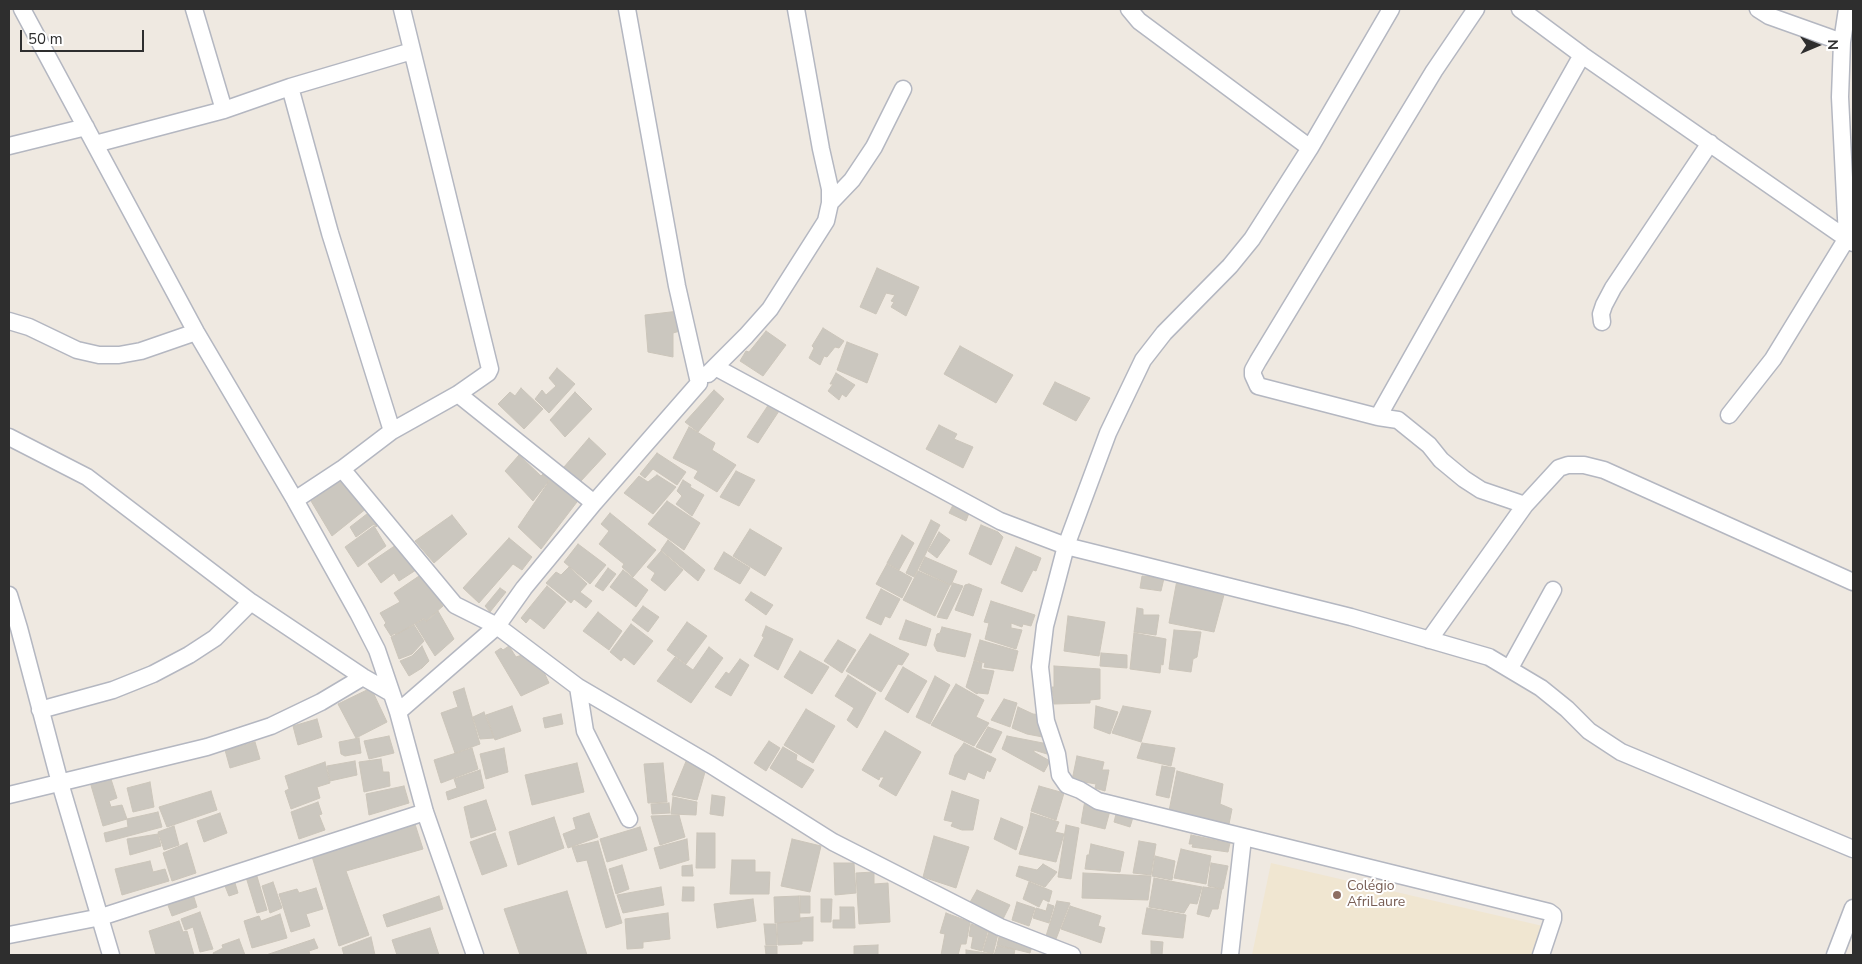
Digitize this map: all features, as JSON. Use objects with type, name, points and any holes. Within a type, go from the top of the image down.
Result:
[{"type":"street","points":[[22,9],[196,332],[295,500],[377,650],[398,712],[425,812],[475,955]]},
{"type":"street","points":[[194,9],[224,110]]},
{"type":"street","points":[[295,500],[342,470],[392,431],[458,394],[488,373],[490,364],[402,9]]},
{"type":"street","points":[[626,9],[677,286],[699,383]]},
{"type":"street","points":[[398,712],[497,626],[524,588],[594,503],[699,383],[770,309],[826,221],[830,203],[830,190],[796,9]]},
{"type":"street","points":[[1129,9],[1139,21],[1310,148]]},
{"type":"street","points":[[1391,9],[1310,148],[1252,239],[1230,266],[1164,334],[1143,360],[1108,433],[1066,546],[1045,626],[1040,667],[1046,721],[1057,754],[1060,775],[1067,785],[1080,790],[1098,801],[1549,912],[1553,915],[1553,919],[1541,955]]},
{"type":"street","points":[[1476,9],[1434,71],[1253,370],[1253,375],[1258,386],[1266,389],[1378,417],[1398,420],[1429,445],[1441,460],[1481,490],[1525,505]]},
{"type":"street","points":[[1520,9],[1582,55],[1850,240]]},
{"type":"street","points":[[1758,9],[1769,16],[1842,42]]},
{"type":"street","points":[[1729,416],[1773,360],[1850,240],[1840,97],[1842,42],[1846,9]]},
{"type":"street","points":[[96,144],[224,110],[290,87],[412,51]]},
{"type":"street","points":[[1378,417],[1582,55]]},
{"type":"street","points":[[290,87],[330,233],[392,431]]},
{"type":"street","points":[[830,203],[852,180],[874,147],[903,89]]},
{"type":"street","points":[[9,146],[86,127]]},
{"type":"street","points":[[1602,322],[1604,305],[1613,288],[1710,143]]},
{"type":"street","points":[[9,321],[29,327],[77,350],[99,355],[119,355],[141,351],[196,332]]},
{"type":"street","points":[[715,367],[1000,521],[1066,546],[1351,617],[1489,657],[1542,688],[1589,731],[1621,752],[1853,849]]},
{"type":"street","points":[[458,394],[594,503]]},
{"type":"street","points":[[9,437],[87,477],[251,602],[363,677],[391,693]]},
{"type":"street","points":[[1429,640],[1525,505],[1559,468],[1568,465],[1584,465],[1604,470],[1853,582]]},
{"type":"street","points":[[342,470],[455,605],[497,626],[578,687],[711,765],[833,842],[1000,927],[1072,955]]},
{"type":"street","points":[[1510,668],[1554,590]]},
{"type":"street","points":[[9,595],[60,783],[111,955]]},
{"type":"street","points":[[40,710],[113,690],[153,674],[189,655],[215,638],[251,602]]},
{"type":"street","points":[[9,795],[207,747],[271,726],[321,702],[363,677]]},
{"type":"street","points":[[578,687],[585,731],[629,819]]},
{"type":"street","points":[[9,935],[101,917],[425,812]]},
{"type":"street","points":[[1230,955],[1243,838]]},
{"type":"street","points":[[1836,955],[1853,908]]},
{"type":"shaded area","name":"Colégio AfriLaure","points":[[1271,863],[1547,927],[1538,955],[1252,955]]},
{"type":"building","points":[[877,268],[919,287],[906,316],[891,307],[894,302],[891,301],[895,295],[886,293],[876,314],[860,307]]},
{"type":"building","points":[[679,311],[680,331],[673,333],[673,357],[648,352],[645,315]]},
{"type":"building","points":[[823,328],[844,341],[839,348],[835,347],[827,357],[824,356],[820,365],[809,358],[814,348],[812,346]]},
{"type":"building","points":[[766,331],[786,345],[763,376],[740,361],[746,351],[749,352]]},
{"type":"building","points":[[847,342],[878,354],[867,383],[837,370]]},
{"type":"building","points":[[960,346],[1013,375],[996,403],[944,374]]},
{"type":"building","points":[[557,368],[575,384],[549,413],[535,399],[542,390],[546,395],[556,386],[549,378]]},
{"type":"building","points":[[836,373],[855,385],[846,397],[842,394],[839,400],[828,391],[833,384],[830,384]]},
{"type":"building","points":[[1055,382],[1090,398],[1076,421],[1043,404]]},
{"type":"building","points":[[521,388],[543,409],[524,429],[498,404],[510,392],[515,396]]},
{"type":"building","points":[[714,390],[724,399],[698,432],[685,422]]},
{"type":"building","points":[[575,392],[592,409],[565,437],[550,420]]},
{"type":"building","points":[[769,404],[779,411],[758,443],[747,437]]},
{"type":"building","points":[[939,425],[957,434],[954,439],[973,447],[963,468],[926,449]]},
{"type":"building","points":[[689,427],[715,443],[712,450],[736,465],[717,492],[694,478],[698,471],[673,458]]},
{"type":"building","points":[[589,438],[606,454],[581,481],[564,467]]},
{"type":"building","points":[[657,453],[686,472],[677,485],[653,469],[645,478],[640,474]]},
{"type":"building","points":[[519,455],[541,476],[545,472],[551,478],[533,501],[505,471]]},
{"type":"building","points":[[736,471],[755,480],[739,506],[720,497]]},
{"type":"building","points":[[657,475],[676,487],[653,514],[624,493],[639,476],[648,482]]},
{"type":"building","points":[[552,477],[580,498],[541,549],[518,527]]},
{"type":"building","points":[[344,478],[367,508],[332,536],[311,501]]},
{"type":"building","points":[[683,480],[691,485],[690,487],[704,495],[692,516],[676,504],[682,496],[677,491]]},
{"type":"building","points":[[667,501],[700,523],[684,550],[648,524]]},
{"type":"building","points":[[955,501],[969,513],[966,521],[949,513]]},
{"type":"building","points":[[372,510],[380,523],[376,527],[374,524],[356,537],[350,527]]},
{"type":"building","points":[[610,513],[656,550],[633,577],[622,567],[624,564],[599,544],[609,531],[601,524]]},
{"type":"building","points":[[452,515],[467,534],[434,563],[415,541]]},
{"type":"building","points":[[931,520],[940,525],[914,577],[906,573]]},
{"type":"building","points":[[981,525],[998,532],[1003,537],[991,565],[969,554]]},
{"type":"building","points":[[374,526],[386,546],[358,567],[345,547]]},
{"type":"building","points":[[750,529],[782,548],[765,576],[733,556]]},
{"type":"building","points":[[939,532],[950,540],[937,558],[928,551]]},
{"type":"building","points":[[902,535],[914,543],[899,570],[887,563]]},
{"type":"building","points":[[509,538],[532,557],[522,570],[513,564],[479,603],[463,588]]},
{"type":"building","points":[[668,540],[705,570],[698,581],[661,550]]},
{"type":"building","points":[[578,544],[606,565],[590,584],[564,562]]},
{"type":"building","points":[[396,545],[416,570],[399,581],[394,573],[381,583],[368,564]]},
{"type":"building","points":[[1016,547],[1041,558],[1036,571],[1033,570],[1022,592],[1001,583]]},
{"type":"building","points":[[661,551],[683,570],[665,591],[651,580],[655,573],[647,567]]},
{"type":"building","points":[[724,552],[750,568],[740,584],[714,569]]},
{"type":"building","points":[[925,557],[957,571],[951,585],[919,570]]},
{"type":"building","points":[[887,564],[912,578],[902,598],[876,584]]},
{"type":"building","points":[[569,567],[587,584],[580,592],[592,601],[586,608],[574,599],[571,603],[546,583],[556,572],[561,575]]},
{"type":"building","points":[[608,568],[616,574],[603,591],[595,586]]},
{"type":"building","points":[[623,570],[648,590],[636,607],[610,587]]},
{"type":"building","points":[[918,571],[950,585],[935,616],[903,600]]},
{"type":"building","points":[[1154,573],[1165,574],[1161,591],[1140,588],[1142,576],[1154,577]]},
{"type":"building","points":[[422,574],[443,606],[426,621],[424,618],[396,635],[395,633],[391,636],[384,625],[386,623],[380,613],[400,602],[394,593]]},
{"type":"building","points":[[1177,580],[1225,591],[1214,632],[1169,623]]},
{"type":"building","points":[[953,583],[963,586],[947,619],[937,617]]},
{"type":"building","points":[[969,584],[982,589],[973,616],[955,610],[965,585]]},
{"type":"building","points":[[547,586],[566,602],[544,629],[530,618],[526,623],[521,618]]},
{"type":"building","points":[[500,588],[506,592],[490,612],[485,606]]},
{"type":"building","points":[[881,589],[900,599],[890,618],[885,616],[881,625],[866,618]]},
{"type":"building","points":[[751,592],[773,605],[766,615],[745,600]]},
{"type":"building","points":[[991,601],[1035,615],[1031,626],[1023,624],[1022,627],[1011,623],[1011,628],[1022,630],[1016,649],[985,639],[989,623],[984,622]]},
{"type":"building","points":[[643,606],[659,617],[648,632],[632,620]]},
{"type":"building","points":[[1137,608],[1143,609],[1143,615],[1159,615],[1156,635],[1134,632]]},
{"type":"building","points":[[438,611],[454,639],[435,656],[415,624],[424,619],[426,622]]},
{"type":"building","points":[[598,612],[622,631],[609,650],[583,631]]},
{"type":"building","points":[[1068,616],[1105,622],[1099,656],[1064,651]]},
{"type":"building","points":[[906,620],[931,629],[926,646],[899,639]]},
{"type":"building","points":[[687,622],[707,636],[686,664],[667,650]]},
{"type":"building","points":[[631,624],[653,641],[634,665],[624,657],[621,661],[610,652]]},
{"type":"building","points":[[414,625],[424,641],[412,654],[399,659],[391,637]]},
{"type":"building","points":[[766,626],[793,639],[778,670],[754,656],[764,637],[762,636]]},
{"type":"building","points":[[942,627],[971,634],[965,657],[937,651],[934,645],[937,634],[940,633]]},
{"type":"building","points":[[1174,630],[1201,632],[1197,657],[1193,659],[1191,672],[1169,669]]},
{"type":"building","points":[[1134,633],[1166,639],[1163,665],[1161,664],[1160,673],[1130,669]]},
{"type":"building","points":[[870,634],[909,654],[902,665],[898,664],[881,692],[846,671]]},
{"type":"building","points":[[838,640],[856,650],[842,673],[824,661]]},
{"type":"building","points":[[980,640],[1018,651],[1013,671],[984,667],[985,663],[974,660]]},
{"type":"building","points":[[422,646],[429,661],[409,676],[400,661],[412,656]]},
{"type":"building","points":[[509,646],[516,657],[534,651],[549,683],[521,696],[495,652]]},
{"type":"building","points":[[709,647],[723,658],[691,703],[657,681],[675,657],[693,670]]},
{"type":"building","points":[[800,651],[829,667],[812,694],[784,677]]},
{"type":"building","points":[[1101,653],[1127,655],[1127,668],[1100,666]]},
{"type":"building","points":[[740,659],[749,665],[731,696],[715,687],[726,672],[729,674]]},
{"type":"building","points":[[974,661],[982,663],[981,669],[994,671],[988,694],[977,694],[966,687]]},
{"type":"building","points":[[1054,666],[1100,669],[1100,699],[1090,700],[1090,703],[1054,704],[1052,687],[1054,687]]},
{"type":"building","points":[[903,667],[927,681],[908,713],[885,699]]},
{"type":"building","points":[[848,675],[876,693],[857,728],[847,720],[854,708],[835,696]]},
{"type":"building","points":[[935,676],[950,685],[930,724],[916,717]]},
{"type":"building","points":[[956,684],[984,700],[976,717],[989,723],[974,746],[931,725]]},
{"type":"building","points":[[371,688],[387,722],[356,738],[338,704]]},
{"type":"building","points":[[464,688],[480,744],[455,753],[441,713],[458,707],[453,692]]},
{"type":"building","points":[[1004,699],[1017,703],[1010,727],[991,720]]},
{"type":"building","points":[[512,706],[521,731],[495,740],[486,715]]},
{"type":"building","points":[[1096,706],[1118,712],[1110,734],[1094,728]]},
{"type":"building","points":[[1123,706],[1151,711],[1141,742],[1112,733]]},
{"type":"building","points":[[1018,707],[1033,714],[1042,715],[1048,738],[1027,734],[1012,728]]},
{"type":"building","points":[[806,709],[835,726],[813,763],[784,745]]},
{"type":"building","points":[[484,712],[494,738],[480,739],[473,717]]},
{"type":"building","points":[[561,714],[563,724],[545,728],[543,718]]},
{"type":"building","points":[[317,719],[322,737],[298,745],[293,726]]},
{"type":"building","points":[[988,727],[1002,732],[991,753],[976,747]]},
{"type":"building","points":[[885,731],[921,752],[896,796],[879,786],[884,777],[880,777],[879,780],[862,770]]},
{"type":"building","points":[[389,736],[394,753],[369,759],[364,741]]},
{"type":"building","points":[[1007,736],[1048,744],[1047,754],[1034,750],[1034,752],[1050,761],[1044,772],[1002,749]]},
{"type":"building","points":[[359,738],[361,753],[345,756],[341,754],[339,742]]},
{"type":"building","points":[[769,741],[780,748],[766,771],[754,763]]},
{"type":"building","points":[[255,742],[260,759],[230,768],[225,750]]},
{"type":"building","points":[[964,743],[996,759],[990,772],[987,770],[984,779],[968,772],[965,780],[949,774],[955,755]]},
{"type":"building","points":[[1142,743],[1175,748],[1171,766],[1137,758]]},
{"type":"building","points":[[783,747],[797,755],[796,760],[814,770],[802,788],[770,768]]},
{"type":"building","points":[[472,748],[478,769],[441,783],[434,760]]},
{"type":"building","points":[[504,748],[508,772],[486,779],[480,754]]},
{"type":"building","points":[[1077,756],[1104,762],[1102,770],[1109,770],[1105,791],[1095,788],[1096,784],[1072,780]]},
{"type":"building","points":[[381,759],[383,772],[389,772],[390,786],[364,792],[359,762]]},
{"type":"building","points":[[687,759],[705,772],[697,800],[672,795]]},
{"type":"building","points":[[355,761],[357,775],[330,781],[327,766]]},
{"type":"building","points":[[325,762],[330,783],[317,787],[320,798],[291,809],[285,791],[289,789],[285,776]]},
{"type":"building","points":[[577,763],[584,792],[532,805],[525,775]]},
{"type":"building","points":[[663,763],[667,802],[648,803],[644,764]]},
{"type":"building","points":[[1162,766],[1175,768],[1169,798],[1156,795]]},
{"type":"building","points":[[480,770],[484,788],[448,800],[446,792],[457,788],[454,779]]},
{"type":"building","points":[[1177,771],[1223,784],[1220,804],[1232,809],[1229,824],[1169,811]]},
{"type":"building","points":[[110,776],[117,798],[109,801],[111,807],[122,805],[127,819],[103,826],[90,782]]},
{"type":"building","points":[[150,782],[154,807],[133,812],[127,788]]},
{"type":"building","points":[[404,786],[409,803],[369,815],[366,794]]},
{"type":"building","points":[[1039,786],[1064,793],[1056,820],[1031,811]]},
{"type":"building","points":[[211,791],[217,810],[167,827],[159,807]]},
{"type":"building","points":[[952,791],[979,800],[973,830],[962,830],[951,826],[953,822],[944,820]]},
{"type":"building","points":[[712,795],[725,797],[723,816],[710,814]]},
{"type":"building","points":[[673,797],[697,802],[696,815],[671,814]]},
{"type":"building","points":[[486,800],[496,830],[471,838],[464,807]]},
{"type":"building","points":[[1085,800],[1111,807],[1105,829],[1081,823]]},
{"type":"building","points":[[318,802],[322,814],[319,815],[325,830],[299,839],[291,812]]},
{"type":"building","points":[[669,803],[670,813],[652,814],[651,804]]},
{"type":"building","points":[[1117,810],[1134,814],[1130,827],[1114,822]]},
{"type":"building","points":[[158,812],[162,827],[106,842],[104,833],[128,827],[127,819]]},
{"type":"building","points":[[220,813],[227,833],[204,842],[197,821]]},
{"type":"building","points":[[589,813],[598,837],[568,848],[563,834],[576,829],[573,818]]},
{"type":"building","points":[[1031,813],[1059,822],[1055,832],[1064,834],[1056,862],[1019,854]]},
{"type":"building","points":[[679,815],[685,837],[660,845],[651,816]]},
{"type":"building","points":[[554,817],[564,848],[518,865],[509,832]]},
{"type":"building","points":[[1001,818],[1023,827],[1016,850],[994,839]]},
{"type":"building","points":[[414,821],[423,849],[346,871],[369,935],[339,946],[311,853]]},
{"type":"building","points":[[1066,825],[1079,828],[1071,879],[1058,877]]},
{"type":"building","points":[[174,826],[179,845],[164,850],[158,832]]},
{"type":"building","points":[[640,827],[647,850],[607,862],[600,839]]},
{"type":"building","points":[[495,833],[507,866],[482,875],[470,842]]},
{"type":"building","points":[[697,833],[715,833],[715,868],[696,868]]},
{"type":"building","points":[[158,834],[161,846],[130,855],[127,839]]},
{"type":"building","points":[[1191,835],[1230,843],[1228,852],[1192,847],[1193,844],[1189,844]]},
{"type":"building","points":[[934,836],[969,847],[956,888],[923,877]]},
{"type":"building","points":[[687,839],[689,860],[660,869],[654,848]]},
{"type":"building","points":[[792,839],[821,846],[810,892],[781,886]]},
{"type":"building","points":[[598,841],[622,923],[606,928],[587,860],[577,862],[572,847]]},
{"type":"building","points":[[1139,841],[1156,844],[1151,875],[1133,873]]},
{"type":"building","points":[[187,843],[196,873],[172,881],[163,853]]},
{"type":"building","points":[[1091,844],[1124,852],[1120,872],[1085,869]]},
{"type":"building","points":[[1181,849],[1211,856],[1206,884],[1174,878]]},
{"type":"building","points":[[1155,856],[1175,861],[1172,880],[1152,876]]},
{"type":"building","points":[[732,860],[755,860],[755,872],[770,872],[769,894],[730,894]]},
{"type":"building","points":[[150,861],[153,872],[165,869],[169,881],[122,895],[115,869]]},
{"type":"building","points":[[834,863],[854,863],[856,893],[835,895]]},
{"type":"building","points":[[1211,863],[1228,866],[1223,889],[1208,886]]},
{"type":"building","points":[[1043,864],[1057,872],[1045,887],[1016,876],[1019,866],[1037,870]]},
{"type":"building","points":[[622,865],[629,889],[616,894],[609,869]]},
{"type":"building","points":[[692,865],[693,876],[682,876],[682,866]]},
{"type":"building","points":[[874,872],[874,884],[888,883],[890,922],[859,924],[856,873]]},
{"type":"building","points":[[256,873],[267,910],[257,913],[246,877]]},
{"type":"building","points":[[1083,873],[1151,876],[1148,900],[1082,898]]},
{"type":"building","points":[[1154,878],[1202,887],[1197,904],[1190,903],[1184,913],[1149,907]]},
{"type":"building","points":[[273,882],[282,908],[270,913],[262,886]]},
{"type":"building","points":[[1029,882],[1052,891],[1049,902],[1043,899],[1039,907],[1023,899]]},
{"type":"building","points":[[235,883],[238,893],[229,896],[225,886]]},
{"type":"building","points":[[661,887],[664,905],[623,913],[617,895]]},
{"type":"building","points":[[683,887],[694,887],[694,901],[682,901]]},
{"type":"building","points":[[1203,887],[1222,889],[1218,909],[1212,909],[1209,917],[1197,914]]},
{"type":"building","points":[[316,888],[323,909],[306,914],[310,926],[291,932],[279,894],[297,889],[299,893]]},
{"type":"building","points":[[977,890],[1010,905],[1002,921],[969,904]]},
{"type":"building","points":[[192,891],[197,907],[172,916],[166,900]]},
{"type":"building","points":[[567,891],[587,955],[520,955],[504,909]]},
{"type":"building","points":[[439,896],[443,909],[387,927],[383,915]]},
{"type":"building","points":[[799,896],[800,921],[775,923],[774,897]]},
{"type":"building","points":[[800,896],[810,896],[810,913],[800,913]]},
{"type":"building","points":[[753,899],[756,921],[717,928],[714,904]]},
{"type":"building","points":[[821,899],[832,899],[831,922],[821,922]]},
{"type":"building","points":[[1057,901],[1070,903],[1056,939],[1046,936]]},
{"type":"building","points":[[1017,902],[1035,908],[1029,926],[1012,920]]},
{"type":"building","points":[[1048,904],[1054,906],[1049,923],[1033,918],[1036,908],[1046,911]]},
{"type":"building","points":[[1070,906],[1101,916],[1098,926],[1105,928],[1101,943],[1061,929]]},
{"type":"building","points":[[840,907],[854,907],[855,928],[833,928],[833,920],[840,920]]},
{"type":"building","points":[[1147,908],[1186,915],[1183,938],[1142,934]]},
{"type":"building","points":[[200,912],[213,949],[200,952],[193,927],[185,930],[181,919]]},
{"type":"building","points":[[668,913],[670,939],[643,942],[643,948],[627,949],[625,919]]},
{"type":"building","points":[[946,913],[970,922],[966,944],[961,944],[958,955],[941,955],[945,934],[940,933]]},
{"type":"building","points":[[280,914],[287,938],[252,948],[244,921],[259,916],[261,921]]},
{"type":"building","points":[[813,917],[813,941],[802,941],[802,944],[778,945],[777,923],[800,921],[800,918]]},
{"type":"building","points":[[179,921],[183,932],[187,931],[194,955],[156,955],[149,931]]},
{"type":"building","points":[[764,924],[776,924],[777,945],[766,945]]},
{"type":"building","points":[[971,924],[988,930],[982,951],[971,948],[973,937],[969,936]]},
{"type":"building","points":[[430,928],[439,955],[397,955],[392,940]]},
{"type":"building","points":[[989,931],[998,934],[993,954],[983,951]]},
{"type":"building","points":[[371,937],[375,955],[344,955],[342,948]]},
{"type":"building","points":[[999,937],[1032,946],[1030,953],[997,945]]},
{"type":"building","points":[[239,939],[245,955],[214,955],[213,953],[223,948],[222,945]]},
{"type":"building","points":[[314,939],[318,948],[309,951],[310,955],[266,955]]},
{"type":"building","points":[[1151,941],[1163,942],[1162,955],[1151,955]]},
{"type":"building","points":[[878,945],[878,955],[854,955],[854,946]]},
{"type":"building","points":[[765,946],[777,946],[777,955],[766,955]]},
{"type":"building","points":[[997,946],[1015,949],[1014,955],[994,955]]},
{"type":"building","points":[[966,950],[993,954],[966,955]]},
{"type":"place","name":"Colégio AfriLaure","points":[[1337,895]]}]
